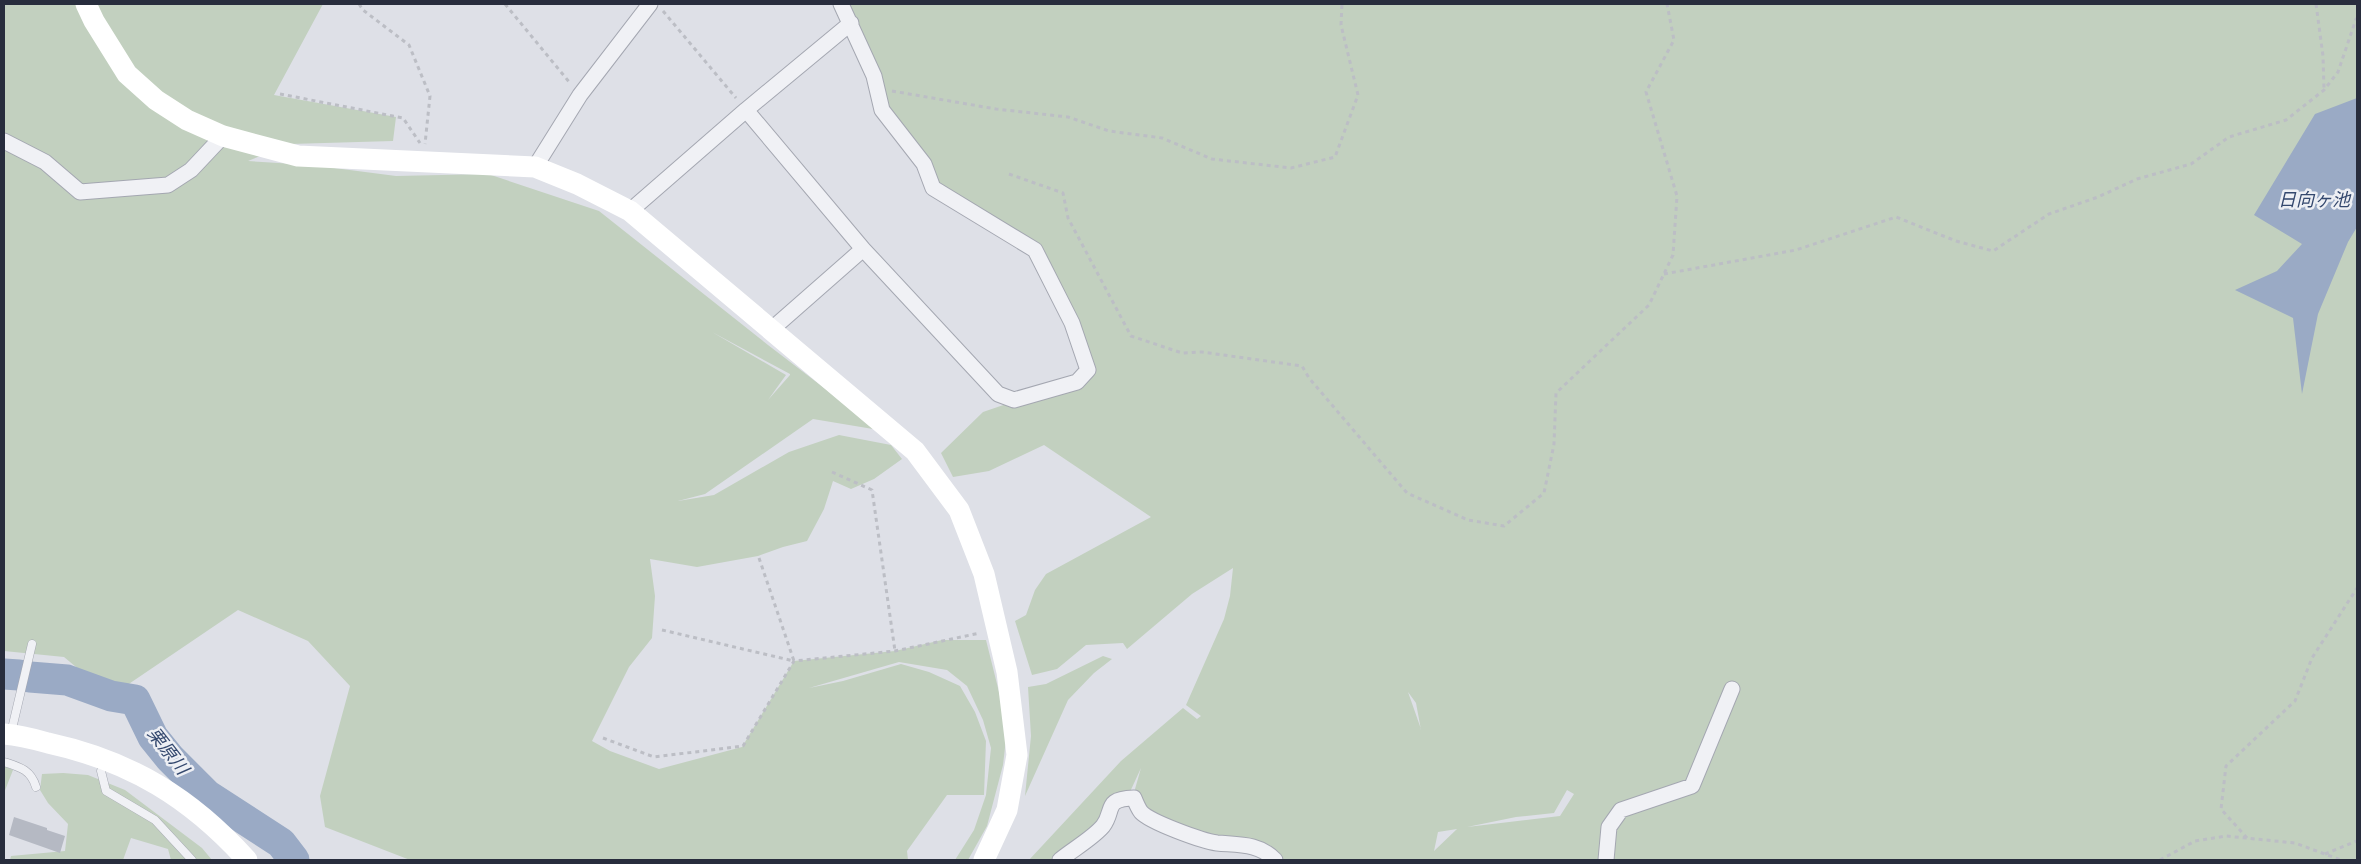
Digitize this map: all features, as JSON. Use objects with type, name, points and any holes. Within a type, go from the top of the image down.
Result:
[{"type":"street","points":[[86,4],[94,21],[127,74],[156,100],[187,120],[223,136],[298,156],[535,166],[578,184],[630,211],[915,450],[959,510],[984,574],[1008,672],[1017,755],[1007,810],[984,860]]},
{"type":"street","points":[[535,166],[580,95],[650,4]]},
{"type":"street","points":[[746,110],[863,250],[998,394],[1014,400],[1077,382],[1088,370],[1072,324],[1035,250],[933,188],[924,164],[882,110],[874,76],[841,4]]},
{"type":"street","points":[[630,211],[746,110],[851,23]]},
{"type":"street","points":[[4,141],[45,162],[80,192],[168,185],[191,170],[223,136]]},
{"type":"street","points":[[772,329],[863,250]]},
{"type":"street","points":[[1606,860],[1609,827],[1621,810],[1692,786],[1732,690]]},
{"type":"street","points":[[7,734],[75,748],[106,758],[167,789],[222,832],[248,860]]},
{"type":"street","points":[[1060,860],[1075,854],[1103,825],[1110,807],[1120,798],[1134,798],[1140,811],[1154,822],[1214,843],[1251,845],[1270,855],[1275,860]]},
{"type":"lane","points":[[7,734],[32,644]]},
{"type":"lane","points":[[106,758],[101,771],[106,791],[155,820],[192,860]]},
{"type":"lane","points":[[4,762],[22,768],[33,777],[36,788]]},
{"type":"path","points":[[280,94],[403,118],[425,150],[430,96],[409,45],[363,10],[359,4]]},
{"type":"path","points":[[505,4],[580,95]]},
{"type":"path","points":[[657,4],[746,110]]},
{"type":"path","points":[[891,90],[996,109],[1068,117],[1109,131],[1162,138],[1212,159],[1291,168],[1335,157],[1358,95],[1341,26],[1342,4]]},
{"type":"path","points":[[1009,174],[1063,193],[1068,218],[1131,336],[1182,353],[1202,352],[1302,366],[1309,378],[1407,493],[1468,520],[1504,526],[1544,493],[1554,444],[1556,393],[1649,305],[1673,255],[1677,196],[1646,92],[1674,40],[1667,4]]},
{"type":"path","points":[[2316,4],[2323,56],[2324,90]]},
{"type":"path","points":[[1664,274],[1720,262],[1796,250],[1896,217],[1956,241],[1993,250],[2049,214],[2098,197],[2137,179],[2191,164],[2229,137],[2286,120],[2324,90],[2338,72],[2357,20]]},
{"type":"path","points":[[832,472],[872,490],[895,651]]},
{"type":"path","points":[[603,738],[654,757],[743,746],[794,661],[759,558]]},
{"type":"path","points":[[2247,838],[2221,809],[2226,766],[2295,701],[2312,658],[2357,588]]},
{"type":"path","points":[[662,630],[794,661],[895,651],[997,630]]},
{"type":"path","points":[[2160,860],[2195,841],[2226,836],[2295,843],[2340,860]]},
{"type":"path","points":[[2325,854],[2357,841]]},
{"type":"green space","points":[[4,4],[323,4],[274,95],[396,117],[393,141],[290,144],[248,161],[311,165],[396,176],[488,174],[599,211],[879,430],[813,419],[705,494],[678,501],[714,495],[789,452],[839,435],[891,445],[902,459],[874,479],[851,489],[833,481],[824,509],[807,541],[758,556],[697,567],[650,559],[655,596],[652,638],[629,667],[592,741],[610,751],[659,769],[742,747],[794,661],[895,651],[942,640],[986,640],[1000,696],[1006,739],[1003,765],[987,826],[968,860],[955,860],[974,830],[986,795],[991,748],[983,720],[967,686],[947,670],[899,662],[809,688],[843,681],[901,664],[929,672],[960,686],[975,712],[986,741],[984,795],[947,795],[907,851],[908,860],[410,860],[325,827],[320,796],[350,686],[308,641],[238,610],[111,696],[64,657],[4,651]],"holes":[[[712,332],[790,374],[768,400],[786,375]]]},
{"type":"green space","points":[[846,4],[2357,4],[2357,860],[1270,860],[1140,811],[1135,789],[1141,768],[1129,794],[1100,827],[1060,860],[1029,860],[1121,761],[1183,708],[1197,719],[1201,716],[1186,705],[1224,619],[1230,596],[1233,568],[1192,594],[1127,649],[1123,643],[1086,645],[1057,669],[1032,675],[1015,621],[1026,615],[1035,590],[1046,574],[1151,517],[1044,445],[989,471],[953,477],[941,453],[983,412],[1090,375],[1035,250],[938,187],[887,109]],"holes":[[[1408,692],[1416,703],[1421,728]],[[1567,790],[1574,794],[1560,816],[1467,827],[1516,817],[1554,813]],[[1457,829],[1434,851],[1438,832]]]},
{"type":"green space","points":[[1103,656],[1112,659],[1094,673],[1068,700],[1025,796],[1031,736],[1028,687],[1046,684]]},
{"type":"green space","points":[[4,766],[13,770],[4,793]]},
{"type":"green space","points":[[42,774],[88,775],[125,790],[202,848],[212,860],[171,860],[168,849],[131,838],[123,860],[10,860],[11,856],[65,851],[68,824],[48,803],[40,790]]},
{"type":"water","name":"日向ヶ池","points":[[2357,98],[2357,227],[2348,242],[2318,314],[2302,394],[2293,318],[2235,290],[2277,271],[2302,244],[2254,215],[2315,114]]},
{"type":"building","points":[[14,817],[65,836],[60,853],[9,835]]},
{"type":"waterway","name":"栗原川","points":[[4,674],[19,675]]},
{"type":"waterway","name":"栗原川","points":[[30,677],[67,680],[111,696],[135,700],[153,737],[170,758],[207,795],[281,843],[294,860]]}]
